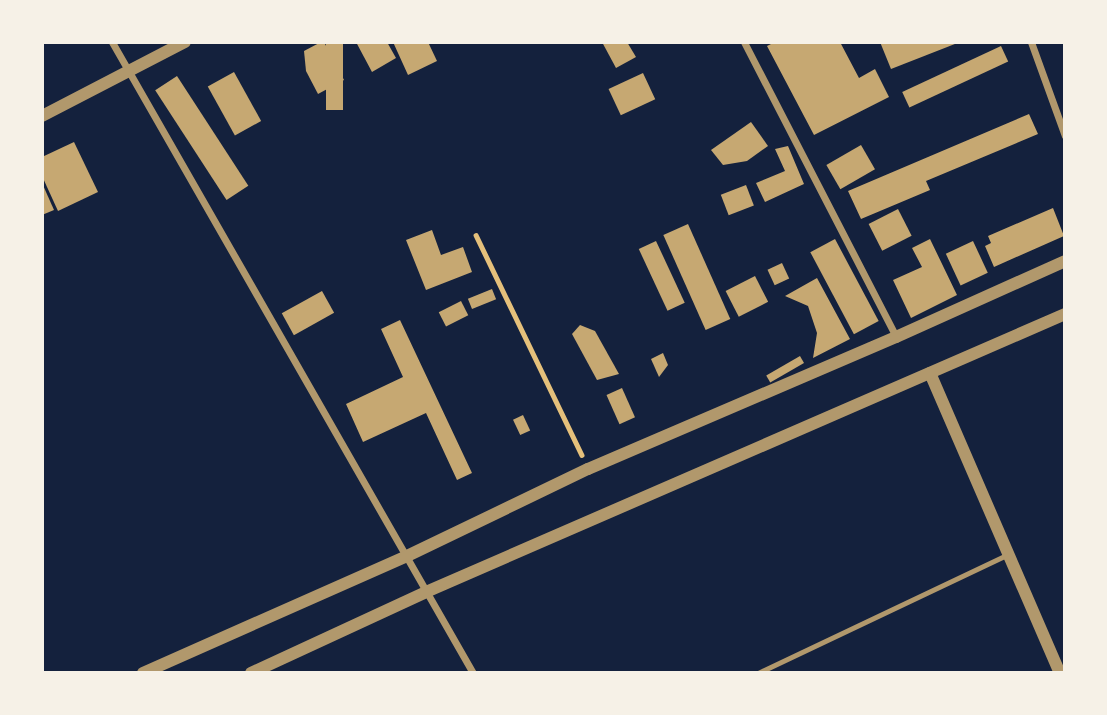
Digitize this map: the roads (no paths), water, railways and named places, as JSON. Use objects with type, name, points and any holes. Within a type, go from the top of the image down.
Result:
[{"type":"street","points":[[112,42],[473,673]]},
{"type":"street","points":[[42,116],[185,42]]},
{"type":"street","points":[[744,42],[896,337]]},
{"type":"street","points":[[1031,42],[1065,136]]},
{"type":"street","points":[[143,673],[405,557],[588,469],[896,337],[1065,261]]},
{"type":"street","points":[[251,673],[426,592],[1065,314]]},
{"type":"street","points":[[930,373],[1060,673]]},
{"type":"lane","points":[[758,673],[1009,554]]}]
